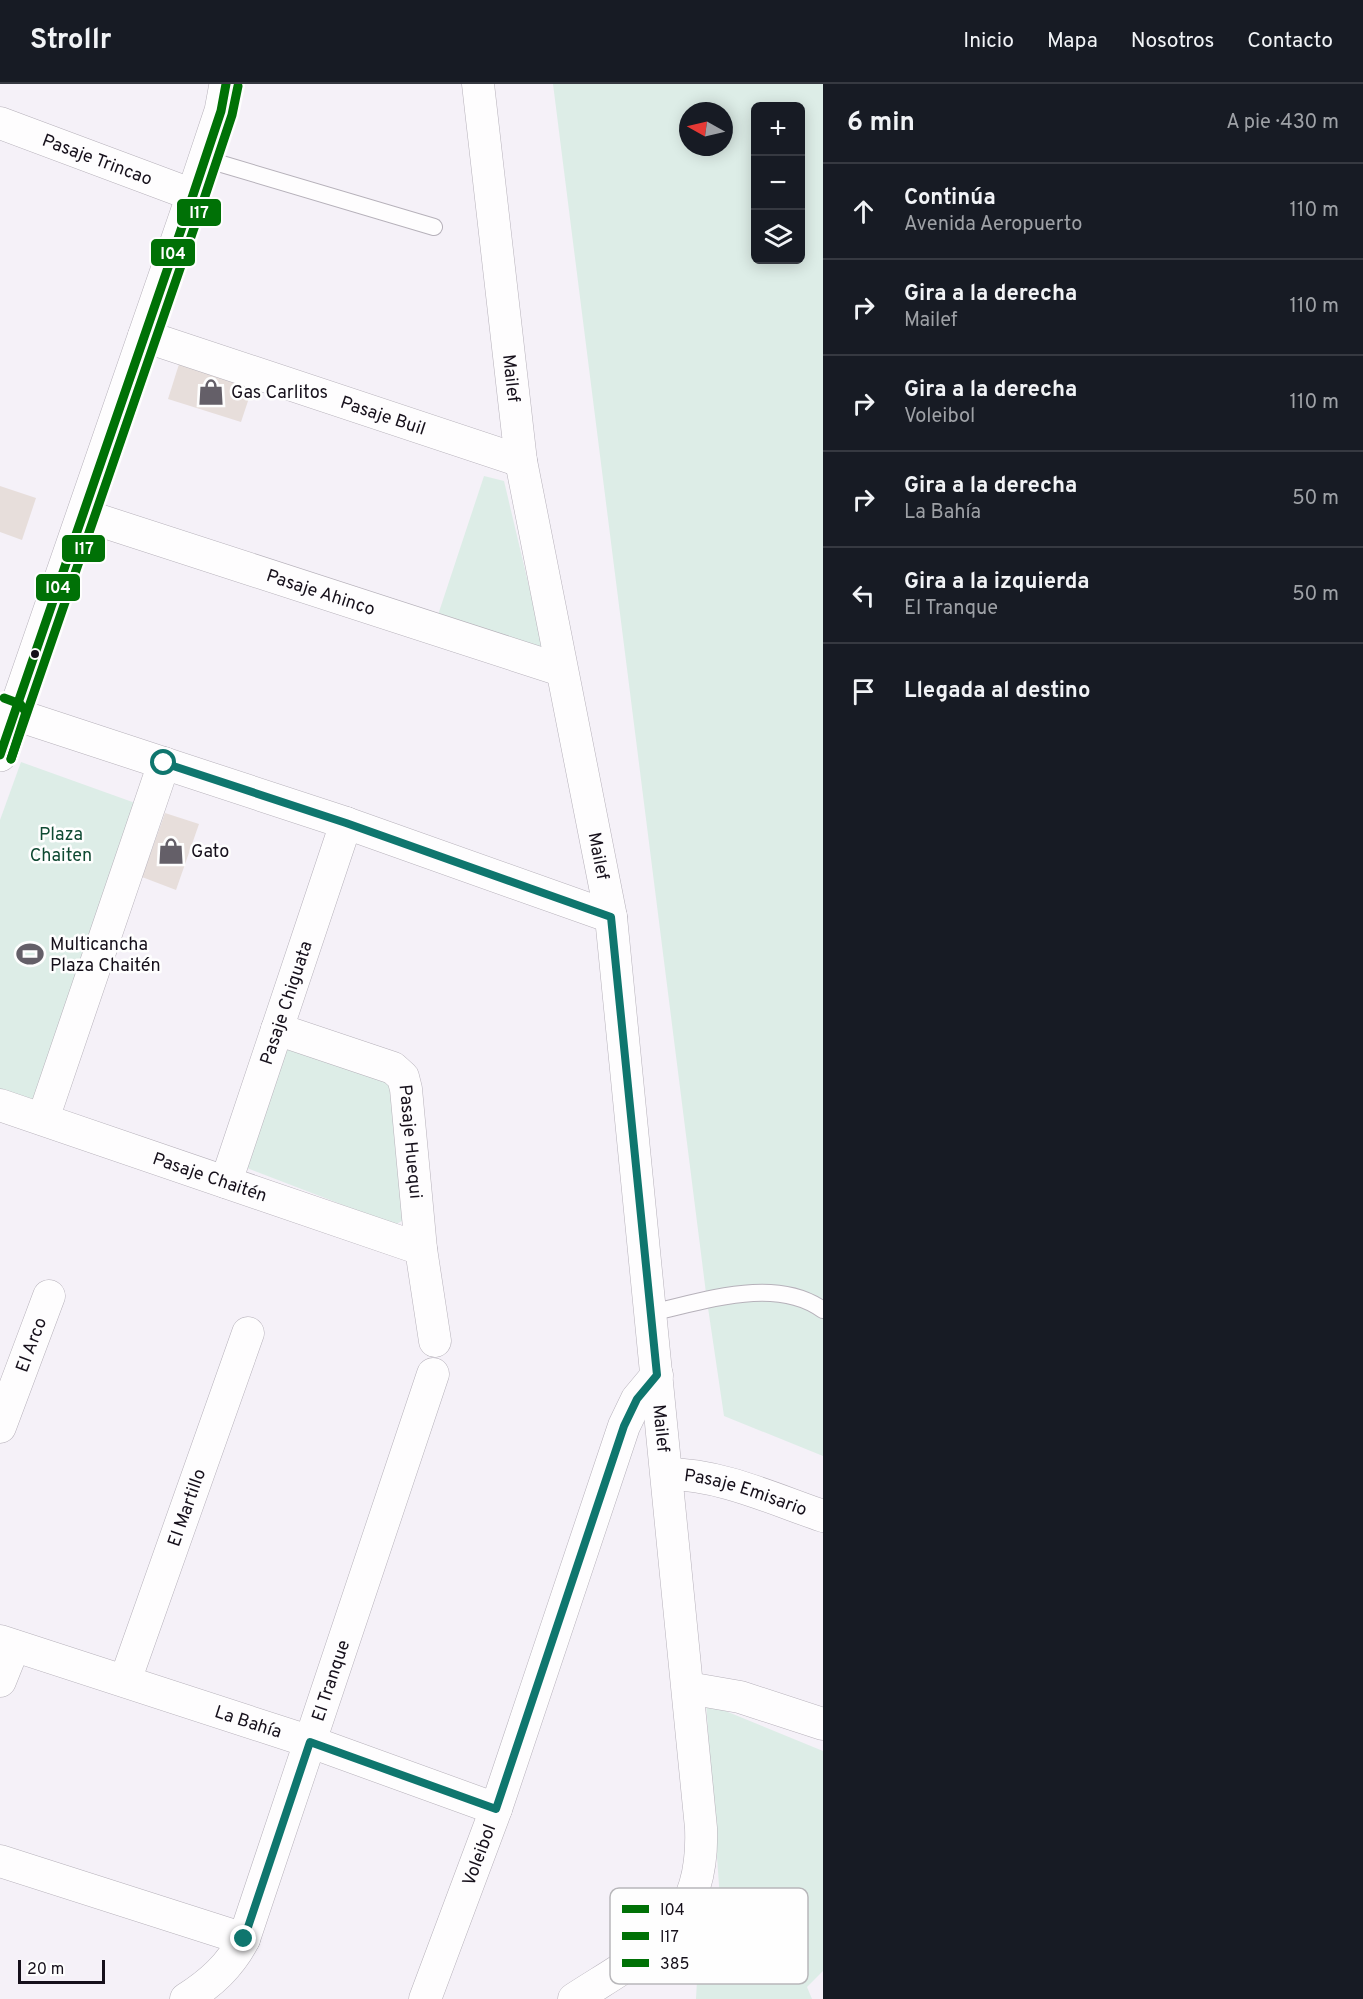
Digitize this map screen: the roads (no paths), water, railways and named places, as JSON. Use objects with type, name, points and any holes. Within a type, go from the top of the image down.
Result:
[{"type":"street","points":[[0,754],[7,711],[83,515],[221,111],[226,84]]},
{"type":"street","name":"Mailef","points":[[478,84],[521,460],[611,917],[688,1688],[702,1852],[694,1888]]},
{"type":"street","name":"Pasaje Trincao","points":[[0,123],[193,195]]},
{"type":"street","name":"Pasaje Buil","points":[[144,336],[521,460]]},
{"type":"street","name":"Pasaje Ahinco","points":[[83,515],[561,670]]},
{"type":"street","points":[[7,711],[346,823],[611,917]]},
{"type":"street","points":[[43,1119],[164,763]]},
{"type":"street","name":"Pasaje Chiguata","points":[[226,1182],[346,823]]},
{"type":"street","name":"Pasaje Huequi","points":[[277,1029],[393,1068],[402,1077],[406,1089],[421,1249],[435,1341]]},
{"type":"street","name":"Pasaje Chaitén","points":[[0,1105],[421,1249]]},
{"type":"street","name":"El Arco","points":[[0,1427],[49,1296]]},
{"type":"street","name":"El Martillo","points":[[124,1681],[248,1333]]},
{"type":"street","name":"El Tranque","points":[[186,1999],[217,1976],[230,1963],[244,1939],[433,1374]]},
{"type":"street","name":"Voleibol","points":[[425,1999],[496,1809],[624,1426],[637,1399],[657,1375]]},
{"type":"street","name":"Pasaje Emisario","points":[[667,1474],[699,1476],[720,1481],[823,1516]]},
{"type":"street","points":[[0,1681],[7,1643]]},
{"type":"street","name":"La Bahía","points":[[7,1643],[310,1742],[496,1809]]},
{"type":"street","points":[[688,1688],[740,1697],[823,1724]]},
{"type":"street","points":[[0,1861],[244,1939]]},
{"type":"street","name":"Mailef","points":[[574,1999],[610,1975]]},
{"type":"lane","points":[[205,159],[434,227]]},
{"type":"lane","points":[[650,1313],[754,1293],[813,1302],[823,1310]]},
{"type":"place","name":"Gas Carlitos","points":[[211,392]]},
{"type":"place","name":"Gato","points":[[171,851]]},
{"type":"place","name":"Multicancha Plaza Chaitén","points":[[30,954]]},
{"type":"park label","name":"Plaza Chaiten","points":[[61,844]]}]
